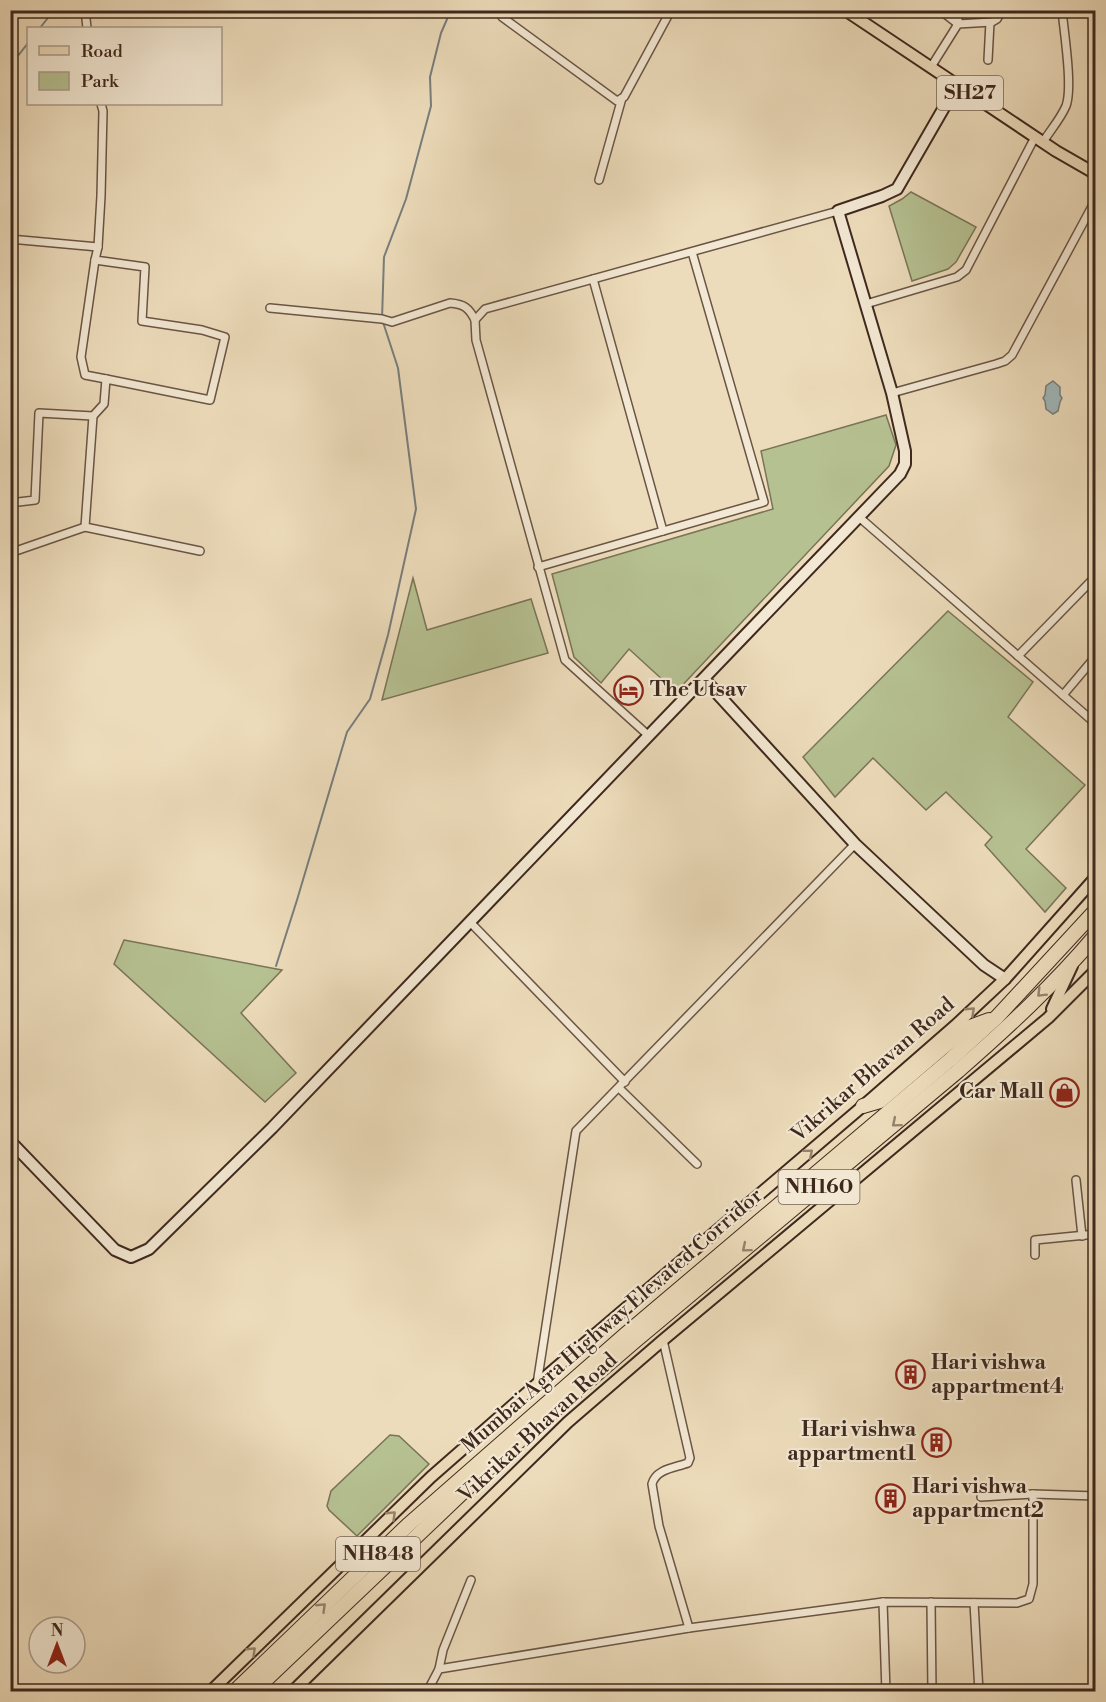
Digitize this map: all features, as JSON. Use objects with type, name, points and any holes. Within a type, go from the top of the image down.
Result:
[{"type":"highway","name":"Mumbai Agra Highway Elevated Corridor","points":[[253,1692],[635,1326],[951,1059],[997,1017],[1095,910]]},
{"type":"highway","name":"Mumbai Agra Highway Elevated Corridor","points":[[234,1692],[408,1526],[958,1071],[1004,1030],[1076,958],[1095,935]]},
{"type":"highway","points":[[863,1106],[880,1101],[948,1043],[970,1028],[997,1017]]},
{"type":"main road","name":"SH27","points":[[846,10],[1095,174]]},
{"type":"main road","name":"Vikrikar Bhavan Road","points":[[210,1692],[431,1477],[957,1024],[1005,979],[1095,877]]},
{"type":"main road","points":[[1048,1018],[1076,958]]},
{"type":"main road","name":"Vikrikar Bhavan Road","points":[[292,1692],[568,1422],[1048,1018],[1095,970]]},
{"type":"street","points":[[85,10],[87,27]]},
{"type":"street","points":[[502,17],[617,101],[624,97],[671,10]]},
{"type":"street","points":[[940,10],[958,24],[995,21],[1002,10]]},
{"type":"street","points":[[931,67],[958,24],[957,10]]},
{"type":"street","points":[[866,304],[957,277],[966,270],[1039,139],[1066,107],[1068,73],[1062,10]]},
{"type":"street","points":[[988,60],[990,22]]},
{"type":"street","points":[[475,320],[485,309],[838,211],[897,189],[957,85]]},
{"type":"street","points":[[599,180],[622,98]]},
{"type":"street","points":[[95,260],[145,267],[142,321],[202,330],[225,337],[210,400],[85,375],[81,357],[95,260],[98,247],[103,111],[101,105]]},
{"type":"street","points":[[891,393],[996,364],[1012,355],[1095,199]]},
{"type":"street","points":[[10,1141],[115,1250],[131,1257],[149,1249],[272,1128],[900,474],[905,464],[905,451],[891,393],[838,211]]},
{"type":"street","points":[[10,239],[98,247]]},
{"type":"street","points":[[538,567],[764,502],[692,252]]},
{"type":"street","points":[[593,279],[663,531]]},
{"type":"street","points":[[270,308],[382,319],[392,322],[450,303],[460,303],[470,310],[475,320],[476,340],[565,660],[649,736]]},
{"type":"street","points":[[85,527],[93,416],[104,404],[106,379]]},
{"type":"street","points":[[10,503],[35,500],[39,413],[93,416]]},
{"type":"street","points":[[859,517],[1095,724]]},
{"type":"street","points":[[10,553],[85,527],[201,551]]},
{"type":"street","points":[[1018,656],[1095,576]]},
{"type":"street","points":[[1063,695],[1095,656]]},
{"type":"street","points":[[704,679],[855,844],[984,965],[1005,979]]},
{"type":"street","points":[[537,1384],[576,1131],[855,844]]},
{"type":"street","points":[[470,922],[697,1164]]},
{"type":"street","points":[[1076,1180],[1082,1236]]},
{"type":"street","points":[[1035,1255],[1035,1240],[1095,1234]]},
{"type":"street","points":[[663,1340],[690,1458],[688,1463],[658,1473],[651,1484],[658,1526],[689,1628]]},
{"type":"street","points":[[439,1669],[689,1628],[883,1602],[1017,1603],[1029,1599],[1033,1584],[1033,1494]]},
{"type":"street","points":[[981,1497],[1033,1494],[1095,1496]]},
{"type":"street","points":[[427,1692],[439,1669],[471,1580]]},
{"type":"street","points":[[883,1602],[886,1692]]},
{"type":"street","points":[[931,1602],[932,1692]]},
{"type":"street","points":[[974,1603],[979,1692]]},
{"type":"green space","points":[[911,192],[976,227],[956,262],[948,269],[912,281],[889,206]]},
{"type":"green space","points":[[886,415],[896,445],[889,466],[676,692],[629,649],[601,683],[574,657],[552,574],[773,509],[761,451]]},
{"type":"green space","points":[[413,578],[427,630],[531,599],[548,653],[382,700]]},
{"type":"green space","points":[[948,611],[1033,682],[1008,717],[1085,785],[1026,849],[1066,888],[1045,912],[985,845],[992,837],[946,792],[926,810],[873,758],[835,797],[803,757]]},
{"type":"green space","points":[[124,940],[282,970],[241,1013],[296,1073],[265,1102],[114,964]]},
{"type":"green space","points":[[390,1435],[399,1436],[429,1464],[357,1536],[329,1510],[327,1506],[331,1491]]},
{"type":"water","points":[[1053,381],[1060,387],[1062,398],[1058,411],[1053,414],[1046,409],[1043,398],[1046,386]]},
{"type":"waterway","points":[[41,27],[54,10]]},
{"type":"waterway","points":[[276,966],[347,732],[370,699],[388,635],[416,509],[398,368],[382,319],[384,257],[406,199],[431,106],[430,77],[441,33],[451,10]]},
{"type":"waterway","points":[[10,66],[27,44]]},
{"type":"place","name":"The Utsav","points":[[629,690]]},
{"type":"place","name":"Car Mall","points":[[1065,1092]]},
{"type":"place","name":"Hari vishwa appartment4","points":[[910,1375]]},
{"type":"place","name":"Hari vishwa appartment1","points":[[937,1442]]},
{"type":"place","name":"Hari vishwa appartment2","points":[[891,1499]]}]
